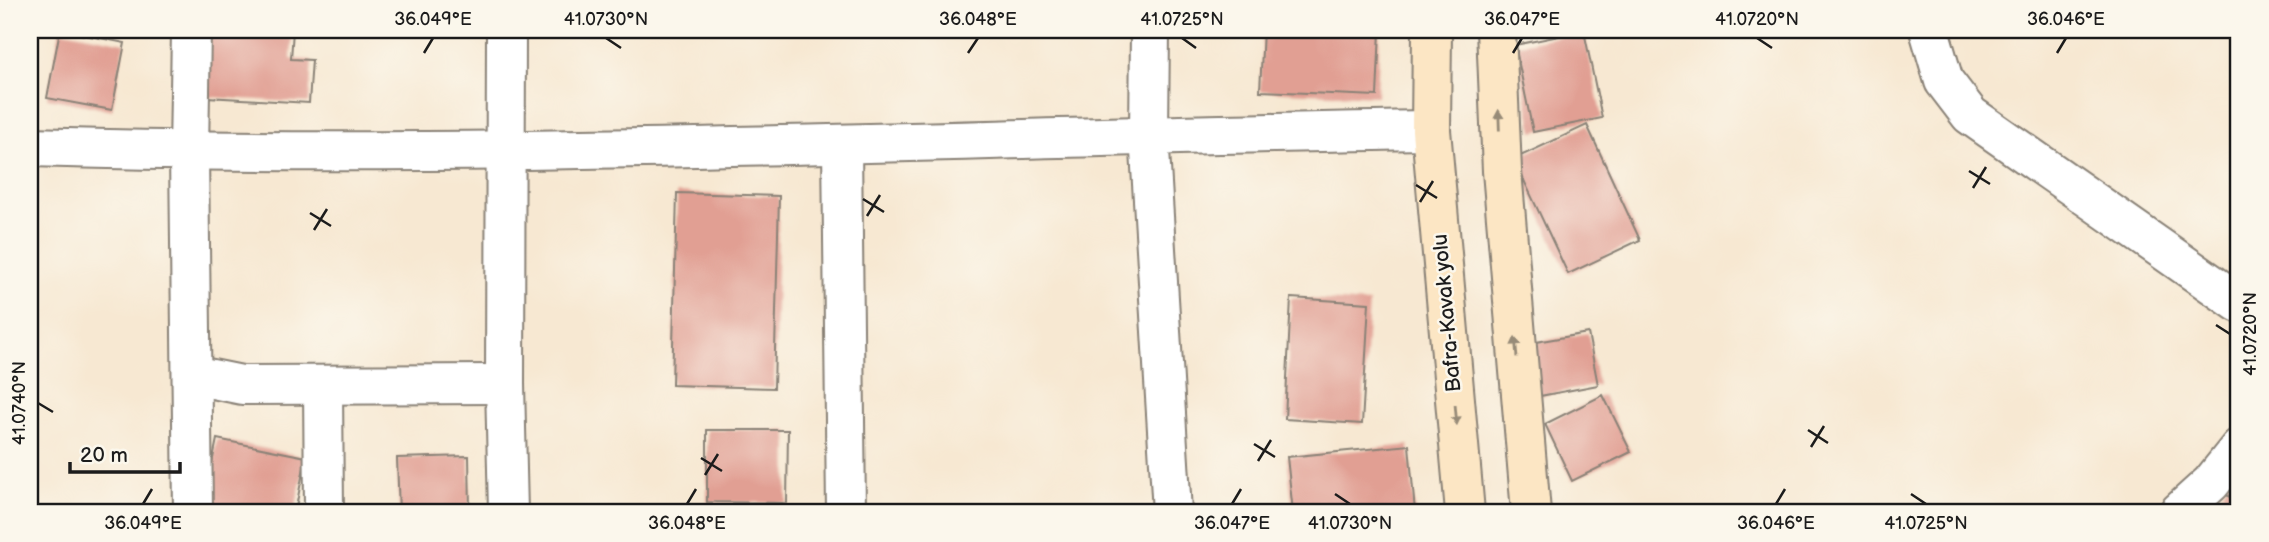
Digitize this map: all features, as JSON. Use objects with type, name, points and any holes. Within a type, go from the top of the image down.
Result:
[{"type":"main road","name":"Bafra-Kavak yolu","points":[[1432,30],[1431,130],[1465,512]]},
{"type":"main road","points":[[1496,30],[1502,171],[1531,512]]},
{"type":"street","points":[[191,30],[189,152],[193,375],[192,512]]},
{"type":"street","points":[[506,30],[505,384],[508,512]]},
{"type":"street","points":[[1150,30],[1149,134],[1172,512]]},
{"type":"street","points":[[1928,30],[1944,81],[1970,115],[2239,303]]},
{"type":"street","points":[[30,148],[189,152],[842,145],[1149,134],[1431,130]]},
{"type":"street","points":[[842,145],[846,512]]},
{"type":"street","points":[[193,375],[242,385],[505,384]]},
{"type":"street","points":[[323,386],[324,512]]},
{"type":"street","points":[[2179,512],[2211,483],[2239,449]]},
{"type":"building","points":[[60,30],[125,43],[112,110],[47,98]]},
{"type":"building","points":[[210,30],[293,30],[291,59],[312,60],[309,103],[207,97]]},
{"type":"building","points":[[1263,30],[1380,30],[1377,96],[1260,91]]},
{"type":"building","points":[[1584,31],[1602,118],[1533,132],[1515,45]]},
{"type":"building","points":[[1587,125],[1640,240],[1568,274],[1514,159]]},
{"type":"building","points":[[677,193],[779,196],[774,388],[672,385]]},
{"type":"building","points":[[1291,298],[1369,303],[1362,424],[1285,419]]},
{"type":"building","points":[[1588,333],[1598,385],[1540,396],[1530,343]]},
{"type":"building","points":[[1603,395],[1631,452],[1572,481],[1545,424]]},
{"type":"building","points":[[707,430],[788,430],[787,503],[707,502]]},
{"type":"building","points":[[217,439],[306,457],[295,512],[202,512]]},
{"type":"building","points":[[1409,445],[1415,512],[1293,512],[1287,457]]},
{"type":"building","points":[[469,456],[470,512],[399,512],[397,458]]},
{"type":"building","points":[[2239,466],[2239,503],[2222,492]]}]
